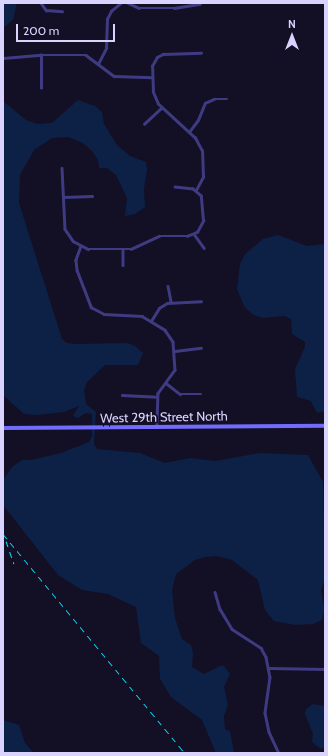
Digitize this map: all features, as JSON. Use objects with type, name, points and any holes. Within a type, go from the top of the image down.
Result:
[{"type":"main road","name":"West 29th Street North","points":[[3,428],[325,426]]},
{"type":"street","points":[[41,3],[46,10],[62,11]]},
{"type":"street","points":[[98,64],[106,48],[107,19],[111,11],[120,3]]},
{"type":"street","points":[[128,3],[138,8],[167,8],[200,4]]},
{"type":"street","points":[[196,190],[203,177],[204,157],[198,142],[189,132],[161,108],[154,96],[152,77],[153,62],[160,55],[200,53]]},
{"type":"street","points":[[3,58],[83,54],[114,76],[152,77]]},
{"type":"street","points":[[41,55],[41,88]]},
{"type":"street","points":[[189,132],[198,120],[204,104],[214,99],[227,99]]},
{"type":"street","points":[[144,124],[161,108]]},
{"type":"street","points":[[62,168],[65,229],[73,241],[81,246],[94,249],[135,248],[159,236],[194,234],[200,229],[204,218],[203,199],[196,190],[175,187]]},
{"type":"street","points":[[63,197],[92,196]]},
{"type":"street","points":[[194,234],[204,248]]},
{"type":"street","points":[[81,246],[76,260],[77,270],[91,307],[100,313],[134,314],[151,321],[168,333],[175,351],[174,373],[157,397],[157,427]]},
{"type":"street","points":[[123,249],[123,265]]},
{"type":"street","points":[[168,286],[171,302]]},
{"type":"street","points":[[151,321],[159,308],[171,302],[201,302]]},
{"type":"street","points":[[175,351],[201,348]]},
{"type":"street","points":[[166,383],[180,394],[201,394]]},
{"type":"street","points":[[122,395],[157,397]]},
{"type":"street","points":[[215,592],[220,610],[232,629],[261,648],[270,668],[265,713],[269,732],[279,753]]},
{"type":"street","points":[[270,668],[325,668]]},
{"type":"water","points":[[3,3],[16,3],[16,7],[13,20],[3,28]]},
{"type":"water","points":[[78,100],[95,106],[102,112],[104,124],[117,145],[130,156],[146,162],[147,169],[144,189],[145,207],[135,214],[125,216],[127,198],[116,175],[107,168],[99,168],[98,160],[92,151],[83,143],[68,137],[52,138],[34,150],[20,175],[19,203],[62,339],[67,343],[74,344],[127,343],[135,346],[143,353],[138,365],[105,365],[87,382],[84,390],[86,404],[96,412],[94,444],[97,449],[140,453],[165,463],[190,458],[215,461],[260,453],[308,455],[323,482],[325,578],[321,590],[324,609],[322,620],[313,624],[295,625],[274,621],[265,610],[258,580],[232,560],[217,556],[205,557],[195,560],[176,574],[172,590],[175,618],[182,639],[191,645],[193,653],[192,667],[204,674],[220,666],[224,666],[230,674],[224,687],[228,705],[224,716],[225,729],[230,731],[234,753],[216,753],[202,720],[171,697],[160,679],[159,656],[141,643],[136,607],[108,594],[82,590],[58,575],[3,505],[3,480],[12,467],[22,460],[31,460],[61,453],[89,442],[92,436],[92,414],[86,413],[78,418],[73,416],[79,406],[64,412],[37,415],[24,414],[3,395],[3,101],[26,120],[37,124],[52,123]]},
{"type":"water","points":[[278,235],[307,246],[325,244],[325,411],[317,413],[311,401],[297,397],[295,369],[305,347],[305,342],[292,334],[291,319],[285,316],[262,318],[252,314],[244,306],[237,289],[240,264],[245,254],[263,239]]},
{"type":"water","points":[[313,704],[325,706],[325,747],[321,749],[312,742],[313,734],[305,714],[306,709]]},
{"type":"water","points":[[3,720],[19,725],[25,743],[34,753],[3,753]]},
{"type":"railway","points":[[3,534],[185,753]]},
{"type":"railway","points":[[6,541],[14,564]]}]
